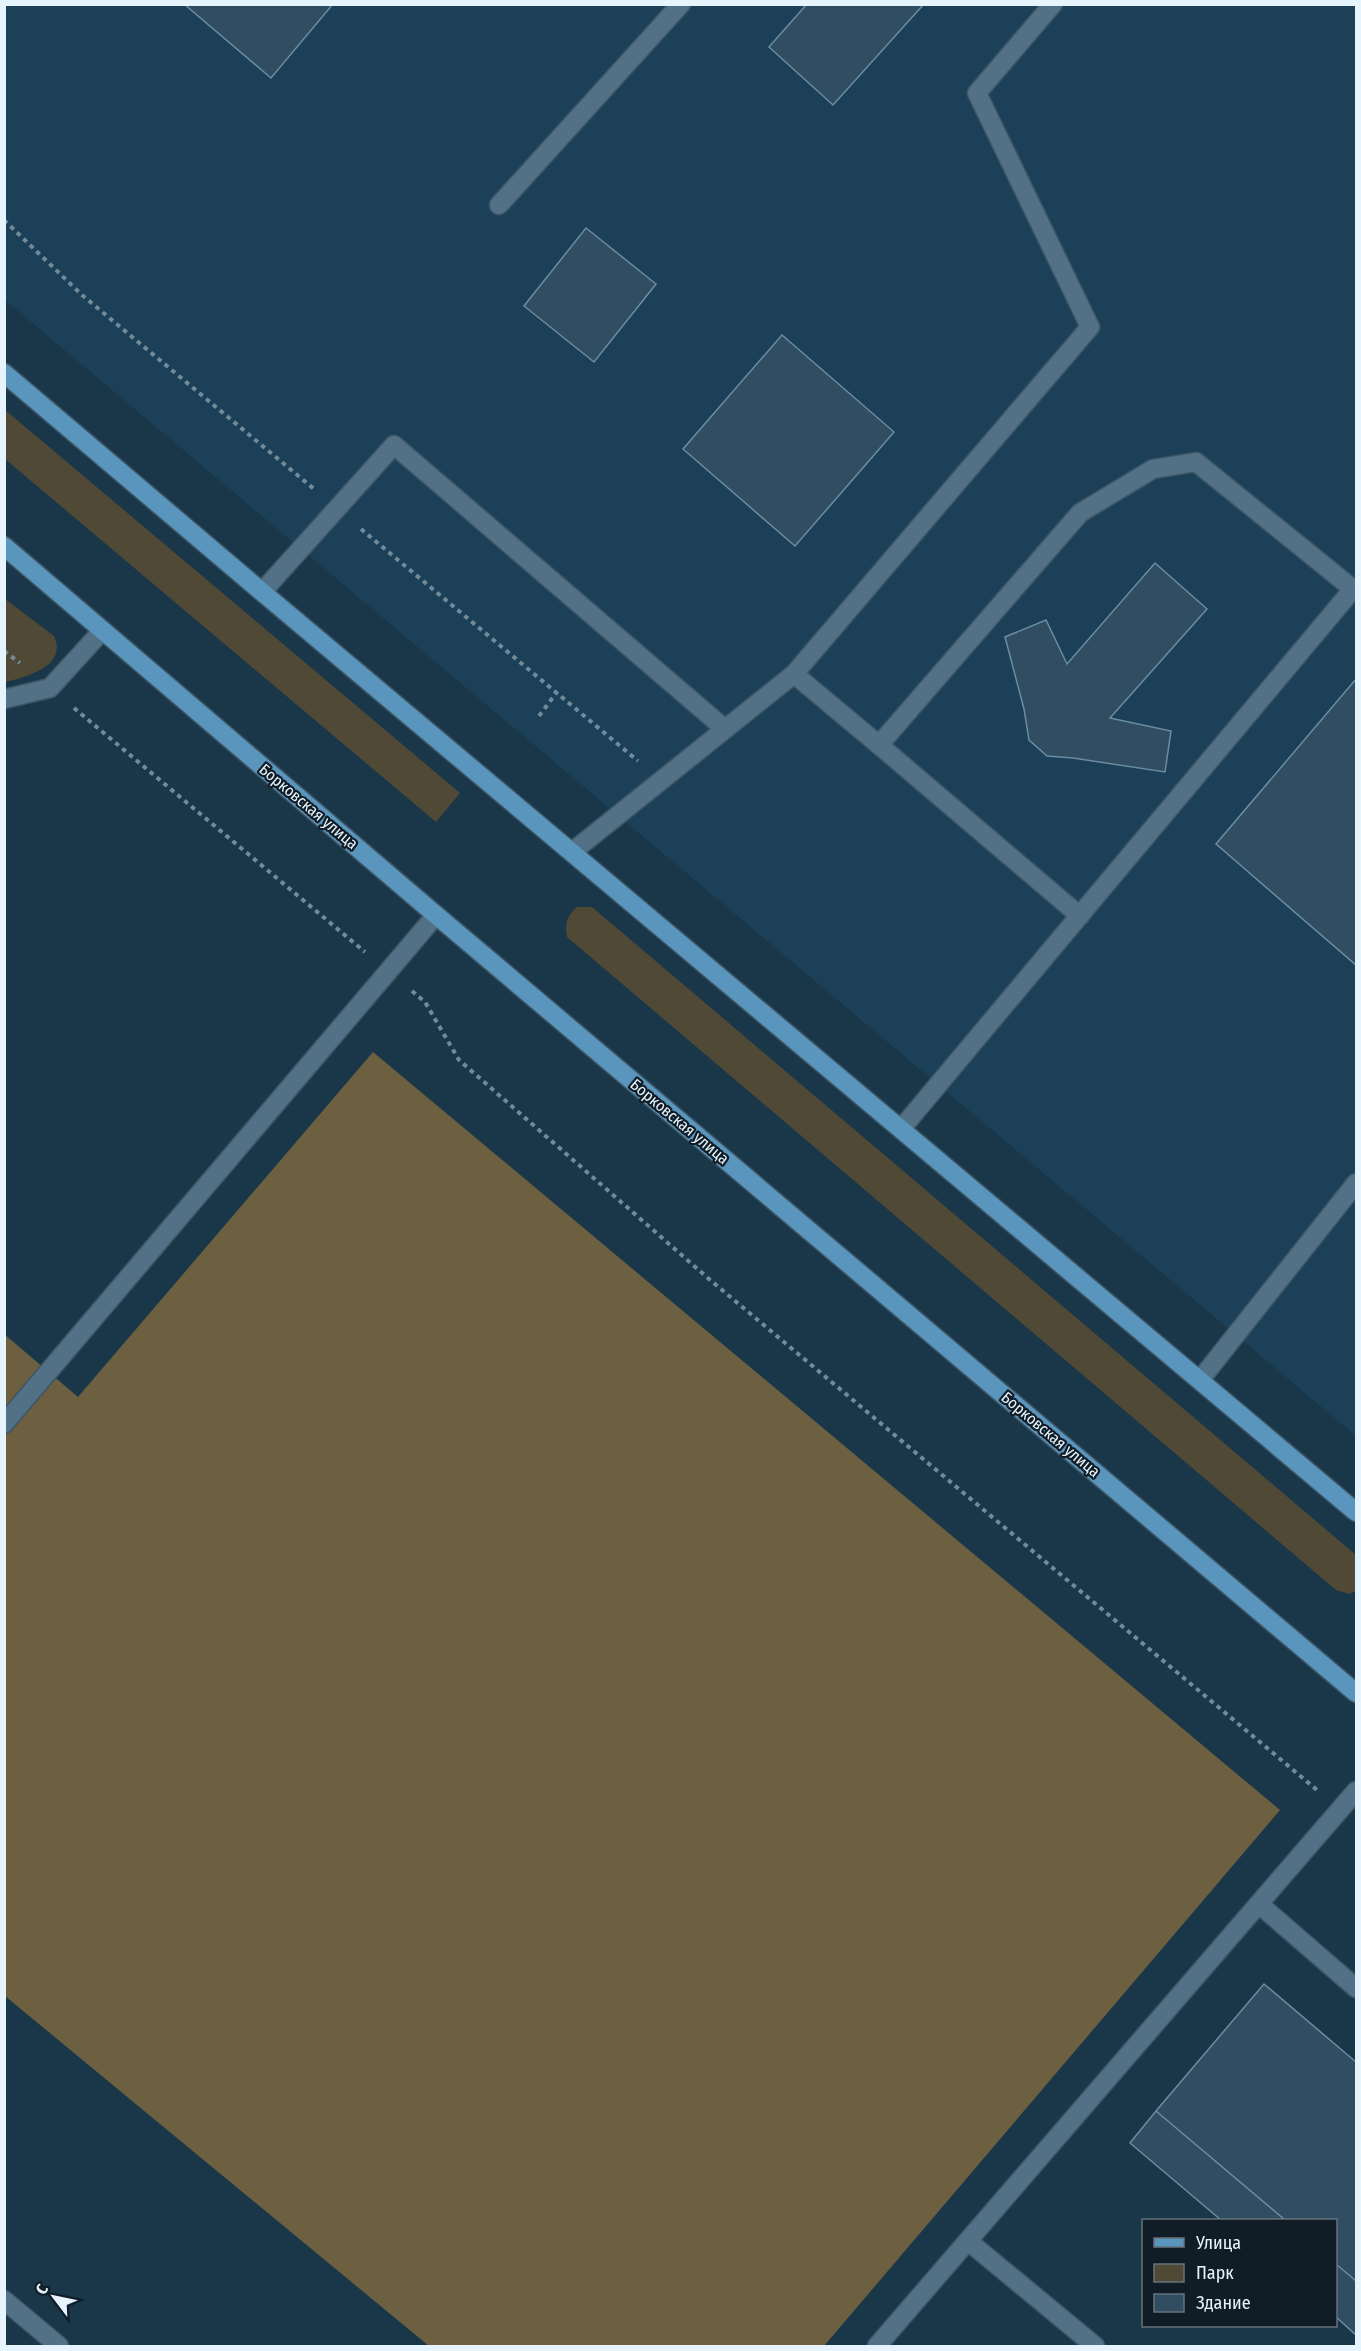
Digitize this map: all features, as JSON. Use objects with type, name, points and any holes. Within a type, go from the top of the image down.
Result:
[{"type":"main road","points":[[4,373],[1356,1512]]},
{"type":"main road","name":"Борковская улица","points":[[4,546],[436,915],[1356,1693]]},
{"type":"street","points":[[499,205],[681,4]]},
{"type":"street","points":[[572,852],[794,674],[1090,327],[977,93],[1053,4]]},
{"type":"street","points":[[262,592],[394,445],[725,729]]},
{"type":"street","points":[[879,746],[1080,513],[1152,469],[1196,462],[1355,589],[901,1129]]},
{"type":"street","points":[[4,699],[50,688],[102,631]]},
{"type":"street","points":[[794,674],[1080,916]]},
{"type":"street","points":[[4,1424],[436,915]]},
{"type":"street","points":[[1200,1380],[1356,1183]]},
{"type":"street","points":[[877,2346],[1356,1791]]},
{"type":"street","points":[[1259,1904],[1356,1989]]},
{"type":"street","points":[[968,2241],[1095,2346]]},
{"type":"street","points":[[4,2300],[59,2346]]},
{"type":"path","points":[[4,220],[82,295],[661,780]]},
{"type":"path","points":[[4,651],[425,1002],[459,1060],[709,1280],[1341,1810]]},
{"type":"path","points":[[539,716],[557,692]]},
{"type":"shaded area","points":[[5,5],[1356,5],[1356,1436],[5,300]]},
{"type":"shaded area","points":[[373,1052],[1280,1810],[824,2346],[429,2346],[5,1996],[4,1334],[78,1397]]},
{"type":"green space","points":[[4,409],[460,793],[436,822],[5,459]]},
{"type":"green space","points":[[5,599],[54,636],[57,646],[55,655],[43,668],[5,682]]},
{"type":"green space","points":[[577,907],[592,907],[1356,1555],[1356,1591],[1349,1594],[1336,1590],[567,937],[567,920]]},
{"type":"building","points":[[184,4],[333,4],[271,78]]},
{"type":"building","points":[[807,4],[924,4],[833,105],[769,47]]},
{"type":"building","points":[[586,228],[656,284],[594,362],[524,306]]},
{"type":"building","points":[[782,335],[894,432],[795,546],[683,449]]},
{"type":"building","points":[[1155,563],[1207,609],[1110,718],[1171,731],[1165,772],[1047,756],[1029,740],[1024,709],[1005,637],[1046,620],[1067,664]]},
{"type":"building","points":[[1356,679],[1356,965],[1216,844]]},
{"type":"building","points":[[1264,1984],[1356,2062],[1356,2281],[1337,2265],[1337,2219],[1284,2219],[1156,2111]]},
{"type":"building","points":[[1156,2111],[1284,2219],[1220,2219],[1130,2143]]},
{"type":"building","points":[[1337,2265],[1356,2281],[1356,2335],[1337,2318]]}]
